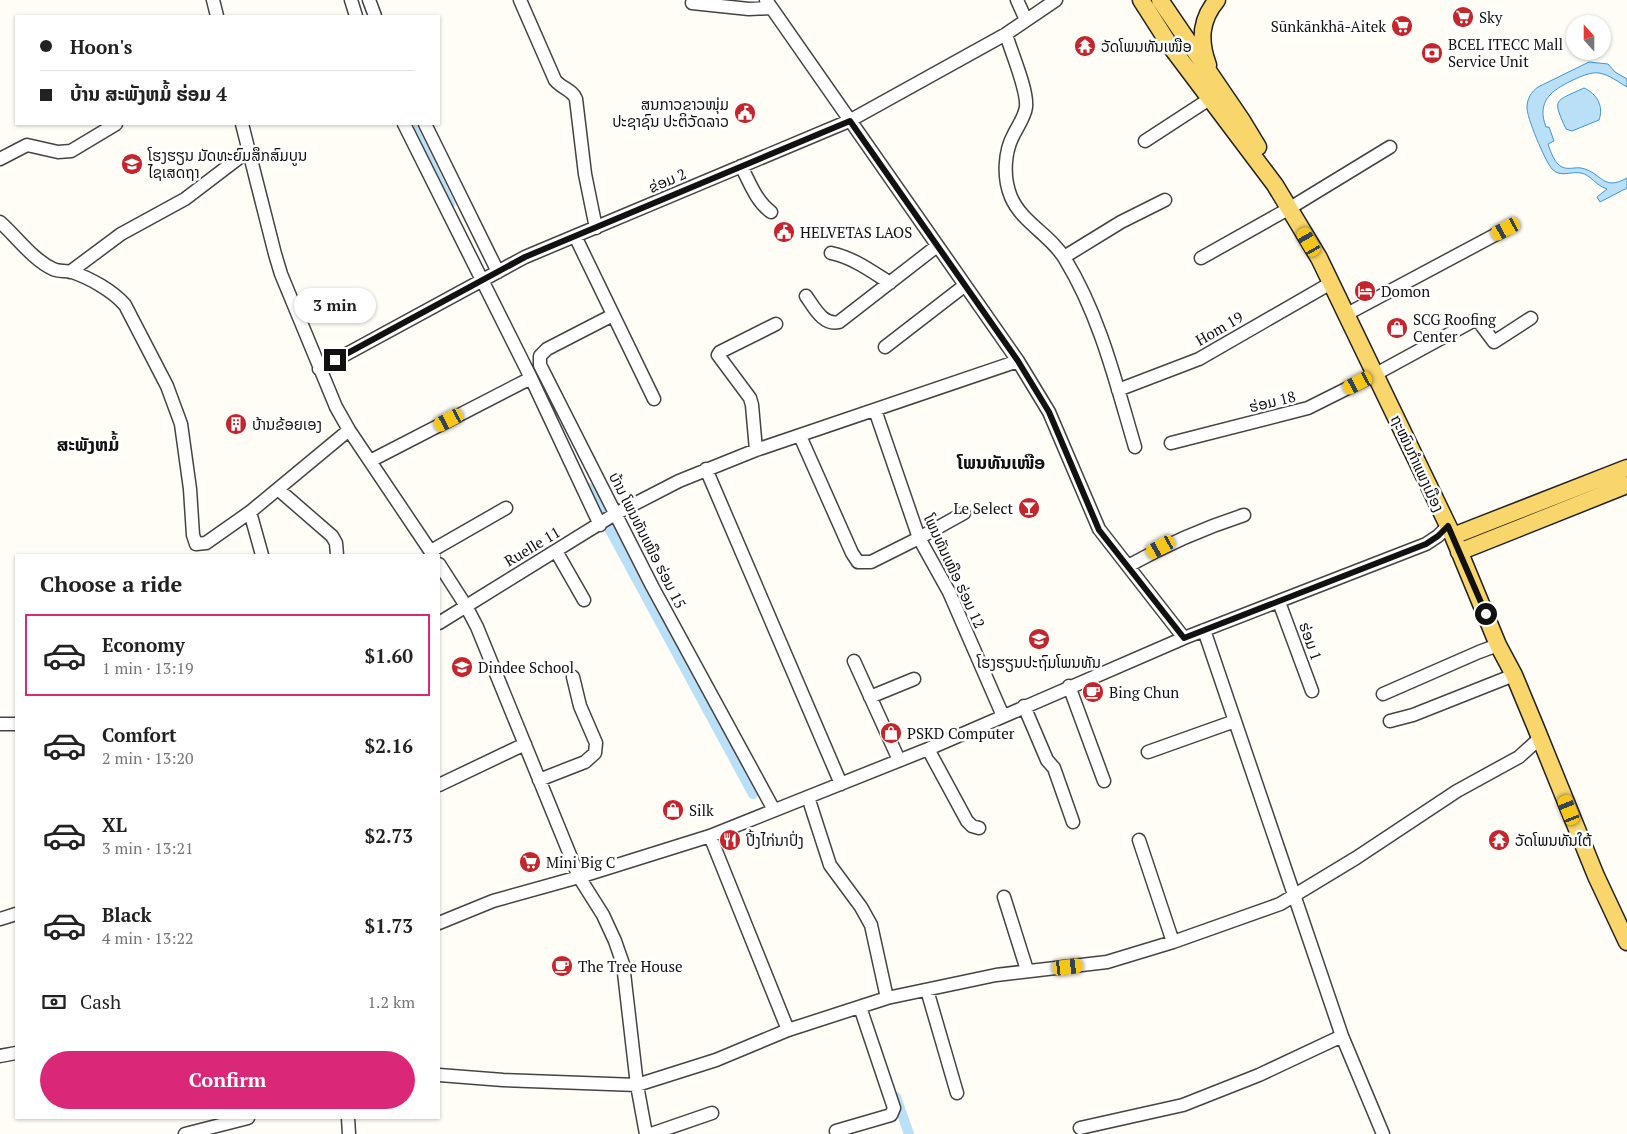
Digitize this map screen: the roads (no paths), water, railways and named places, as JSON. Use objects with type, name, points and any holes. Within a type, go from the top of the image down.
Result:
[{"type":"main road","points":[[1214,81],[1202,46],[1202,33],[1204,20],[1209,9],[1217,0]]},
{"type":"main road","name":"ຖະໜົນກຳແພງເມືອງ","points":[[1152,3],[1211,98],[1290,208],[1347,314],[1374,375],[1451,531],[1498,645],[1514,675],[1596,876],[1627,942]]},
{"type":"main road","name":"ຖະໜົນກຳແພງເມືອງ","points":[[1165,23],[1214,81],[1240,119],[1269,168],[1275,186]]},
{"type":"main road","points":[[1451,531],[1627,468]]},
{"type":"main road","points":[[1460,552],[1627,485]]},
{"type":"street","points":[[213,0],[217,15]]},
{"type":"street","points":[[351,0],[356,15]]},
{"type":"street","points":[[369,0],[375,15]]},
{"type":"street","points":[[520,0],[555,80],[560,86],[574,95],[576,99],[585,174],[596,228]]},
{"type":"street","points":[[1016,0],[1026,20]]},
{"type":"street","name":"ຂ່ອມ 2","points":[[319,369],[525,257],[850,121],[1006,34],[1056,0]]},
{"type":"street","points":[[692,3],[749,9],[768,4],[1018,361],[1049,412],[1099,530],[1184,638]]},
{"type":"street","points":[[1006,34],[1025,94],[1026,107],[1006,155],[1008,186],[1011,197],[1026,219],[1053,243],[1064,257],[1079,283],[1093,315],[1135,447]]},
{"type":"street","points":[[1145,141],[1211,98]]},
{"type":"street","points":[[0,159],[27,145],[58,152],[71,151],[114,125]]},
{"type":"street","points":[[242,125],[279,268],[319,369],[336,407],[349,430],[432,553],[506,508]]},
{"type":"street","points":[[404,125],[531,378],[600,524]]},
{"type":"street","points":[[425,125],[498,272]]},
{"type":"street","points":[[1201,258],[1290,208],[1390,147]]},
{"type":"street","points":[[70,272],[121,234],[185,199],[248,151]]},
{"type":"street","points":[[742,166],[758,199],[771,212]]},
{"type":"street","points":[[1064,257],[1128,218],[1165,200]]},
{"type":"street","points":[[0,222],[39,260],[60,272],[70,272],[92,282],[119,298],[125,305],[166,386],[181,424],[189,479],[195,549],[279,490],[349,430]]},
{"type":"street","points":[[1347,314],[1506,229]]},
{"type":"street","points":[[575,236],[654,399]]},
{"type":"street","points":[[806,296],[825,320],[835,323],[839,322],[937,246]]},
{"type":"street","points":[[832,253],[855,261],[890,283]]},
{"type":"street","name":"Hom 19","points":[[1118,390],[1199,359],[1331,283]]},
{"type":"street","points":[[885,347],[964,286]]},
{"type":"street","name":"ບ້ານ ໂພນທັນເໜືອ ຮ່ອມ 15","points":[[613,315],[547,349],[540,356],[540,365],[675,629],[774,810]]},
{"type":"street","name":"ຮ່ອມ 18","points":[[1171,443],[1308,408],[1474,321],[1479,322],[1492,342],[1494,342],[1531,318]]},
{"type":"street","points":[[756,450],[750,398],[718,355],[720,352],[776,324]]},
{"type":"street","name":"Ruelle 11","points":[[440,622],[615,514],[679,481],[756,450],[1018,361]]},
{"type":"street","points":[[370,461],[531,378]]},
{"type":"street","name":"ໂພນທັນເໜືອ ຮ່ອມ 12","points":[[875,410],[919,538],[949,592],[1003,716]]},
{"type":"street","points":[[800,436],[852,553],[858,562],[870,562],[964,513]]},
{"type":"street","points":[[706,469],[841,784]]},
{"type":"street","points":[[279,490],[332,536],[336,543],[337,554]]},
{"type":"street","points":[[250,512],[262,554]]},
{"type":"street","points":[[1128,566],[1161,547],[1206,527],[1244,515]]},
{"type":"street","points":[[440,923],[493,902],[710,836],[928,749],[1069,686],[1184,638],[1426,544],[1438,536],[1451,531]]},
{"type":"street","points":[[556,551],[584,600]]},
{"type":"street","points":[[440,566],[466,606],[485,644],[579,877],[603,915],[615,941],[623,964],[637,1085],[646,1134]]},
{"type":"street","name":"ຮ່ອມ 1","points":[[1279,602],[1312,691]]},
{"type":"street","points":[[1204,630],[1342,1036],[1383,1134]]},
{"type":"street","points":[[1383,694],[1498,645]]},
{"type":"street","points":[[854,661],[899,760]]},
{"type":"street","points":[[1390,721],[1413,715],[1514,675]]},
{"type":"street","points":[[539,780],[585,762],[595,753],[596,743],[580,706],[573,676]]},
{"type":"street","points":[[870,697],[914,679]]},
{"type":"street","points":[[1069,686],[1104,781]]},
{"type":"street","points":[[1024,706],[1047,760],[1054,768],[1073,822]]},
{"type":"street","points":[[1148,752],[1235,721]]},
{"type":"street","points":[[0,724],[15,724]]},
{"type":"street","points":[[440,1075],[503,1080],[637,1085],[716,1060],[788,1030],[887,998],[996,975],[1107,962],[1173,942],[1280,904],[1356,858],[1457,791],[1518,757],[1540,738]]},
{"type":"street","points":[[440,785],[525,744]]},
{"type":"street","points":[[928,749],[967,821],[972,826],[979,828]]},
{"type":"street","points":[[808,797],[830,865],[866,914],[887,998]]},
{"type":"street","points":[[710,836],[788,1030]]},
{"type":"street","points":[[1139,840],[1173,942]]},
{"type":"street","points":[[1004,897],[1027,970]]},
{"type":"street","points":[[0,919],[15,914]]},
{"type":"street","points":[[927,990],[957,1093]]},
{"type":"street","points":[[836,1131],[891,1114],[894,1108],[860,1007]]},
{"type":"street","points":[[1080,1128],[1183,1106],[1259,1075],[1342,1036]]},
{"type":"street","points":[[0,1056],[15,1053]]},
{"type":"street","points":[[651,1134],[712,1113]]},
{"type":"street","points":[[185,1134],[244,1119]]},
{"type":"street","points":[[348,1119],[349,1134]]},
{"type":"water","points":[[1589,62],[1608,64],[1615,72],[1627,79],[1627,87],[1599,73],[1583,76],[1553,92],[1545,103],[1543,118],[1546,127],[1549,127],[1554,141],[1548,144],[1553,157],[1559,165],[1567,168],[1588,170],[1602,180],[1612,183],[1627,178],[1627,188],[1600,202],[1597,197],[1607,189],[1584,174],[1558,173],[1552,169],[1536,138],[1527,107],[1530,96],[1538,87]]},
{"type":"water","points":[[1584,88],[1596,97],[1600,105],[1599,120],[1572,131],[1566,129],[1559,111],[1559,102],[1561,99]]},
{"type":"waterway","points":[[411,125],[450,204]]},
{"type":"waterway","points":[[589,488],[603,514]]},
{"type":"waterway","points":[[609,528],[753,794]]},
{"type":"waterway","points":[[896,1097],[909,1134]]},
{"type":"place","name":"Sky","points":[[1463,17]]},
{"type":"place","name":"Sūnkānkhā-Aitek","points":[[1402,26]]},
{"type":"place","name":"ວັດໂພນທັນເໜືອ","points":[[1085,46]]},
{"type":"place","name":"BCEL ITECC Mall Service Unit","points":[[1432,53]]},
{"type":"place","name":"ສູນກາວຂາວໜຸ່ມ ປະຊາຊົນ ປະຕິວັດລາວ","points":[[745,113]]},
{"type":"place","name":"ໂຮງຮຽນ ມັດທະຍົມສຶກສົມບູນ ໄຊເສດຖາ","points":[[132,164]]},
{"type":"place","name":"HELVETAS LAOS","points":[[784,232]]},
{"type":"place","name":"Domon","points":[[1365,291]]},
{"type":"place","name":"SCG Roofing Center","points":[[1397,328]]},
{"type":"place","name":"ບ້ານຂ້ອຍເອງ","points":[[236,424]]},
{"type":"place","name":"Le Select","points":[[1029,508]]},
{"type":"place","name":"ໂຮງຮຽນປະຖົມໂພນທັນ","points":[[1039,639]]},
{"type":"place","name":"Dindee School","points":[[462,667]]},
{"type":"place","name":"Bing Chun","points":[[1093,692]]},
{"type":"place","name":"PSKD Computer","points":[[891,733]]},
{"type":"place","name":"Silk","points":[[673,810]]},
{"type":"place","name":"ປີ້ງໄກ່ນາປົ່ງ","points":[[730,840]]},
{"type":"place","name":"ວັດໂພນທັນໃຕ້","points":[[1499,840]]},
{"type":"place","name":"Mini Big C","points":[[530,862]]},
{"type":"place","name":"The Tree House","points":[[562,966]]},
{"type":"district","name":"ສະພັງຫມໍ້","points":[[88,444]]},
{"type":"district","name":"ໂພນທັນເໜືອ","points":[[1001,462]]}]
